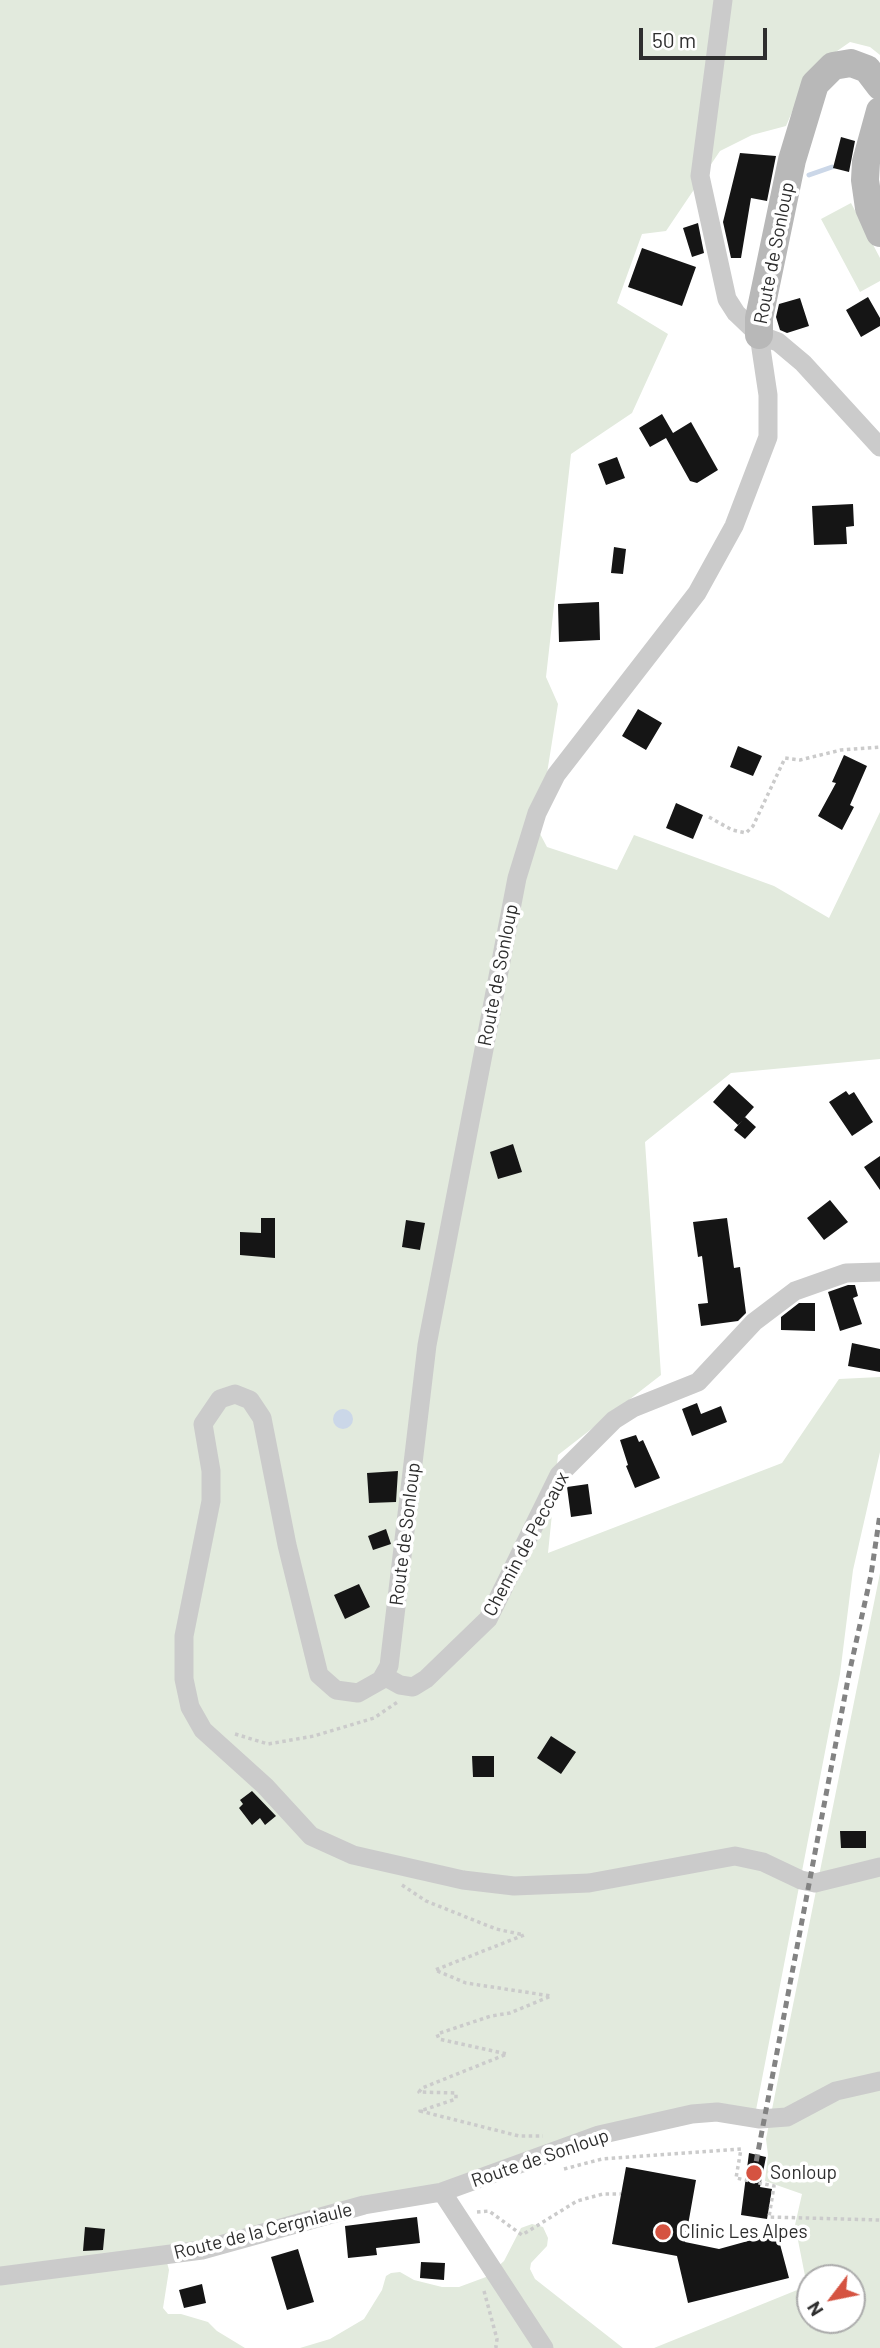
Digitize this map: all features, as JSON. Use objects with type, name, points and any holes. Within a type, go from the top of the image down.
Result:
[{"type":"street","points":[[723,0],[700,176],[727,299],[759,335],[793,354],[880,447]]},
{"type":"street","name":"Route de Sonloup","points":[[384,1676],[391,1656],[427,1345],[517,878],[537,813],[556,775],[697,593],[739,514],[768,437],[768,395],[759,318],[792,160],[811,92],[824,72],[845,64],[867,69],[880,86]]},
{"type":"street","points":[[880,111],[866,162],[865,180],[869,208],[880,233]]},
{"type":"street","name":"Chemin de Peccaux","points":[[413,1687],[426,1679],[488,1619],[559,1475],[614,1420],[633,1408],[698,1382],[754,1322],[795,1291],[846,1273],[880,1272]]},
{"type":"street","points":[[413,1687],[400,1685],[384,1676],[371,1689],[352,1694],[336,1690],[319,1675],[290,1558],[262,1418],[250,1400],[240,1395],[229,1395],[215,1405],[204,1424],[211,1471],[211,1501],[184,1636],[185,1690],[203,1730],[321,1842],[353,1855],[471,1882],[514,1886],[589,1883],[735,1856],[763,1862],[801,1880],[815,1883],[880,1867]]},
{"type":"street","name":"Route de Sonloup","points":[[442,2192],[575,2142],[692,2114],[717,2112],[760,2119],[787,2117],[836,2091],[880,2081]]},
{"type":"street","points":[[442,2192],[544,2348]]},
{"type":"street","name":"Route de la Cergniaule","points":[[0,2276],[202,2250],[371,2203],[442,2192]]},
{"type":"path","points":[[709,817],[732,831],[746,833],[753,826],[785,758],[800,760],[841,750],[880,747]]},
{"type":"path","points":[[203,1730],[229,1732],[268,1744],[314,1736],[374,1718],[396,1705],[413,1687]]},
{"type":"path","points":[[426,1901],[496,1929],[524,1935],[435,1970],[466,1983],[551,1996],[510,2013],[491,2016],[437,2034],[439,2039],[507,2054],[422,2088],[419,2092],[456,2093],[456,2099],[421,2111],[519,2136],[535,2135],[575,2142]]},
{"type":"path","points":[[562,2169],[602,2159],[741,2149],[736,2178],[774,2186],[769,2217],[880,2220]]},
{"type":"path","points":[[475,2212],[489,2211],[522,2235],[577,2201],[603,2194],[621,2194]]},
{"type":"path","points":[[482,2287],[497,2339],[496,2347],[491,2348]]},
{"type":"shaded area","points":[[0,0],[880,0],[880,55],[870,47],[850,42],[810,70],[786,126],[752,135],[720,151],[666,231],[642,234],[617,303],[668,334],[632,413],[571,454],[546,677],[558,704],[538,830],[547,847],[617,870],[634,835],[774,886],[829,918],[880,812],[880,1059],[731,1073],[645,1142],[661,1375],[558,1455],[548,1553],[782,1463],[839,1379],[880,1377],[880,1452],[853,1570],[840,1674],[756,2110],[726,2104],[467,2177],[164,2251],[169,2270],[163,2308],[168,2314],[181,2314],[208,2322],[217,2331],[245,2348],[0,2348]]},
{"type":"shaded area","points":[[851,203],[880,258],[880,281],[860,292],[821,219]]},
{"type":"shaded area","points":[[880,1573],[880,2348],[654,2348],[796,2290],[796,2334],[866,2334],[866,2264],[803,2264],[795,2225],[802,2194],[765,2181],[768,2155],[766,2139]]},
{"type":"shaded area","points":[[532,2224],[543,2227],[548,2238],[547,2246],[531,2263],[530,2269],[535,2279],[623,2348],[300,2348],[330,2339],[364,2319],[382,2290],[386,2276],[391,2273],[400,2272],[414,2280],[442,2287],[459,2287],[486,2277],[504,2261],[521,2228]]},
{"type":"water","points":[[343,1409],[350,1412],[353,1419],[350,1426],[343,1429],[336,1426],[333,1419],[336,1412]]},
{"type":"building","points":[[841,137],[855,141],[849,172],[833,168]]},
{"type":"building","points":[[740,153],[776,156],[767,201],[751,198],[741,258],[731,258],[723,222]]},
{"type":"building","points":[[698,223],[704,253],[692,257],[683,228]]},
{"type":"building","points":[[642,248],[696,267],[682,306],[628,287]]},
{"type":"building","points":[[868,297],[880,318],[880,326],[861,337],[846,310]]},
{"type":"building","points":[[800,298],[809,326],[787,333],[780,330],[776,317],[779,304]]},
{"type":"building","points":[[662,414],[673,433],[691,422],[718,470],[697,483],[690,481],[666,438],[650,447],[639,428]]},
{"type":"building","points":[[617,457],[625,478],[606,485],[598,464]]},
{"type":"building","points":[[853,504],[854,526],[846,527],[847,544],[814,545],[812,506]]},
{"type":"building","points":[[614,547],[626,549],[623,574],[611,573]]},
{"type":"building","points":[[599,602],[600,640],[559,642],[558,604]]},
{"type":"building","points":[[638,709],[662,723],[646,750],[622,736]]},
{"type":"building","points":[[738,746],[762,756],[753,776],[730,767]]},
{"type":"building","points":[[844,755],[867,766],[850,805],[854,807],[842,830],[818,816],[836,783],[832,782]]},
{"type":"building","points":[[676,803],[703,815],[693,839],[666,828]]},
{"type":"building","points":[[729,1084],[754,1107],[738,1125],[713,1102]]},
{"type":"building","points":[[846,1091],[849,1095],[854,1092],[873,1122],[852,1136],[829,1102]]},
{"type":"building","points":[[745,1117],[756,1127],[745,1139],[734,1130]]},
{"type":"building","points":[[513,1144],[522,1172],[498,1179],[490,1152]]},
{"type":"building","points":[[880,1156],[880,1190],[864,1167]]},
{"type":"building","points":[[830,1200],[848,1222],[824,1240],[807,1218]]},
{"type":"building","points":[[261,1218],[275,1218],[275,1258],[240,1255],[240,1232],[261,1233]]},
{"type":"building","points":[[727,1218],[734,1268],[740,1267],[746,1313],[738,1321],[701,1326],[698,1304],[708,1303],[702,1256],[698,1257],[693,1222]]},
{"type":"building","points":[[406,1220],[425,1223],[420,1250],[402,1247]]},
{"type":"building","points":[[855,1285],[858,1296],[853,1298],[862,1324],[840,1331],[828,1292]]},
{"type":"building","points":[[799,1303],[815,1303],[815,1331],[781,1330],[781,1317]]},
{"type":"building","points":[[852,1343],[880,1349],[880,1372],[848,1366]]},
{"type":"building","points":[[697,1403],[701,1414],[721,1406],[727,1422],[692,1436],[682,1409]]},
{"type":"building","points":[[636,1435],[639,1442],[643,1440],[660,1478],[635,1488],[620,1440]]},
{"type":"building","points":[[398,1471],[396,1502],[369,1503],[367,1473]]},
{"type":"building","points":[[588,1484],[592,1514],[571,1517],[567,1487]]},
{"type":"building","points":[[386,1529],[391,1544],[373,1550],[368,1536]]},
{"type":"building","points":[[359,1584],[370,1607],[345,1619],[334,1595]]},
{"type":"building","points":[[551,1736],[576,1752],[561,1774],[537,1758]]},
{"type":"building","points":[[472,1756],[494,1756],[494,1777],[473,1777]]},
{"type":"building","points":[[252,1791],[276,1816],[265,1825],[260,1818],[252,1825],[239,1808],[243,1804],[240,1800]]},
{"type":"building","points":[[840,1831],[866,1831],[866,1848],[841,1848]]},
{"type":"building","points":[[749,2153],[766,2157],[760,2187],[772,2189],[767,2219],[741,2215]]},
{"type":"building","points":[[626,2167],[696,2180],[685,2242],[719,2249],[777,2233],[789,2278],[688,2303],[677,2256],[612,2244]]},
{"type":"building","points":[[417,2217],[420,2243],[376,2248],[377,2255],[348,2258],[345,2226]]},
{"type":"building","points":[[85,2227],[105,2229],[103,2250],[83,2251]]},
{"type":"building","points":[[298,2249],[314,2302],[287,2310],[271,2257]]},
{"type":"building","points":[[421,2262],[445,2263],[444,2280],[420,2278]]},
{"type":"building","points":[[202,2284],[206,2303],[184,2308],[179,2290]]},
{"type":"waterway","points":[[809,175],[832,167]]},
{"type":"railway","points":[[754,2173],[849,1674],[871,1575],[880,1514]]},
{"type":"place","name":"Sonloup","points":[[754,2173]]},
{"type":"place","name":"Clinic Les Alpes","points":[[663,2232]]}]
